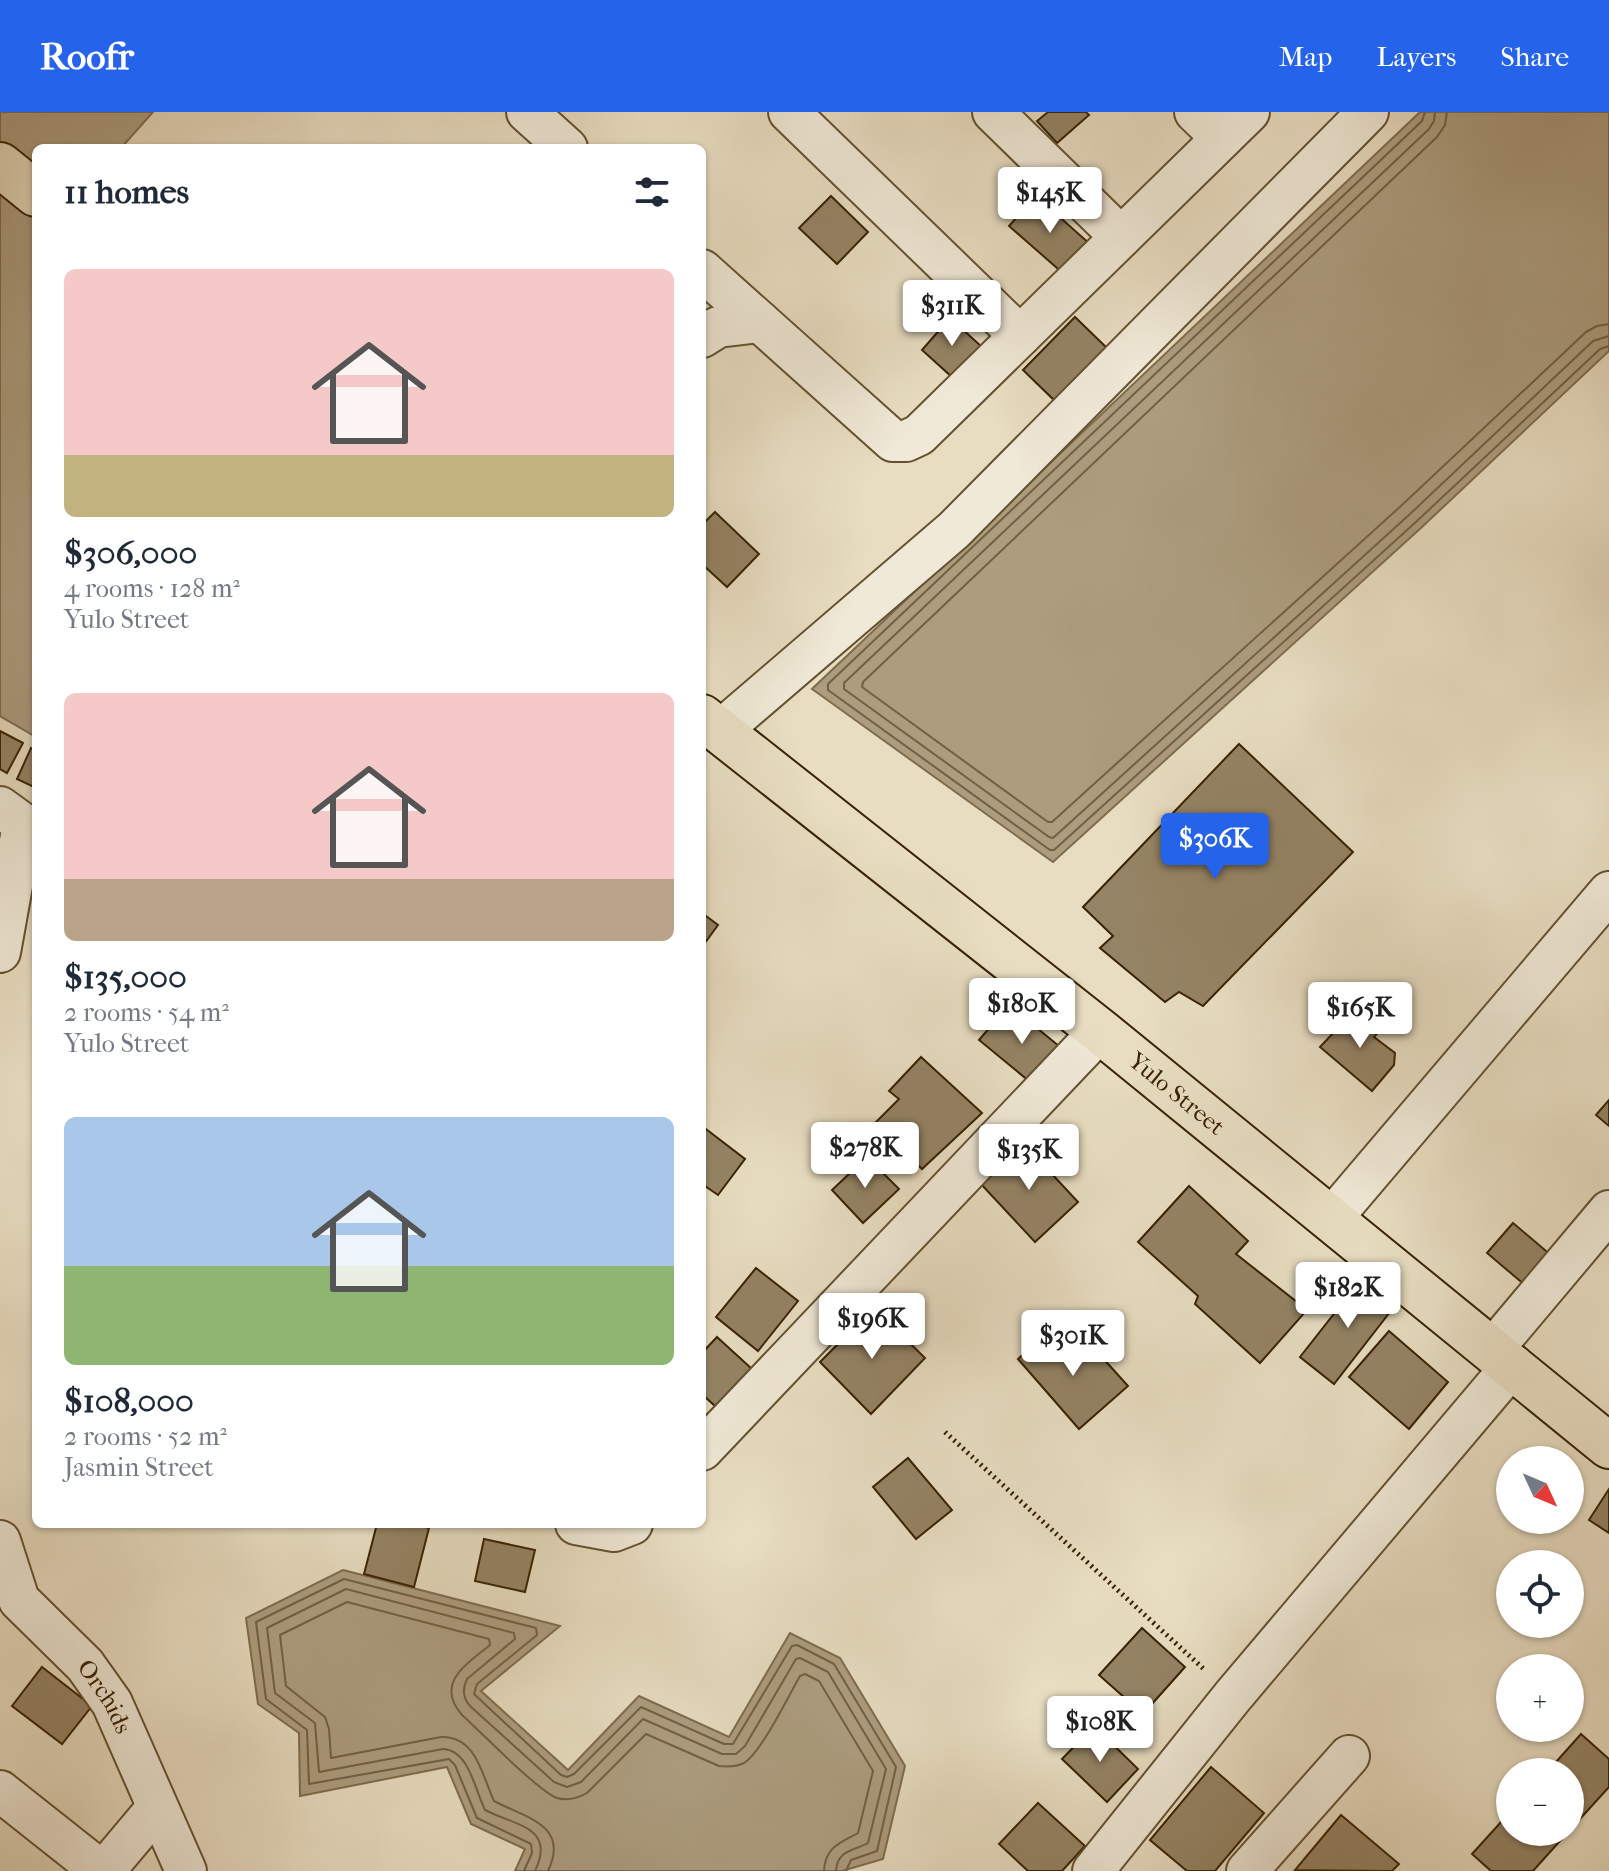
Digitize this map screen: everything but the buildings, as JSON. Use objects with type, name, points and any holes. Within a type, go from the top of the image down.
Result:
[{"type":"main road","points":[[0,165],[32,191]]},
{"type":"main road","name":"Yulo Street","points":[[711,724],[1100,1031],[1607,1441]]},
{"type":"street","points":[[527,112],[563,144]]},
{"type":"street","points":[[789,112],[1020,336]]},
{"type":"street","points":[[993,112],[1121,237]]},
{"type":"street","points":[[711,724],[954,530],[1368,112]]},
{"type":"street","points":[[706,274],[893,441],[906,441],[919,435],[1121,237],[1222,121]]},
{"type":"street","points":[[706,334],[718,327],[760,322]]},
{"type":"street","points":[[0,952],[22,830],[22,823],[8,812]]},
{"type":"street","points":[[1331,1219],[1609,892]]},
{"type":"street","points":[[707,1437],[1100,1031]]},
{"type":"street","points":[[1093,1871],[1503,1357],[1609,1211]]},
{"type":"street","points":[[598,1528],[614,1531],[622,1528]]},
{"type":"street","name":"Orchids","points":[[0,1541],[9,1593],[85,1665],[112,1703],[186,1871]]},
{"type":"street","points":[[1266,1865],[1349,1756]]},
{"type":"street","points":[[0,1791],[102,1871],[157,1808]]},
{"type":"path","points":[[945,1432],[1233,1696]]},
{"type":"water","points":[[0,112],[153,112],[125,144],[32,144],[32,735],[0,716]]},
{"type":"water","points":[[1420,112],[1609,112],[1609,351],[1422,527],[1053,862],[812,689]]},
{"type":"water","points":[[343,1570],[560,1626],[481,1691],[568,1770],[639,1696],[729,1737],[790,1633],[840,1658],[905,1766],[883,1859],[842,1871],[515,1871],[525,1849],[471,1824],[447,1767],[300,1796],[299,1733],[258,1704],[246,1618]]}]
